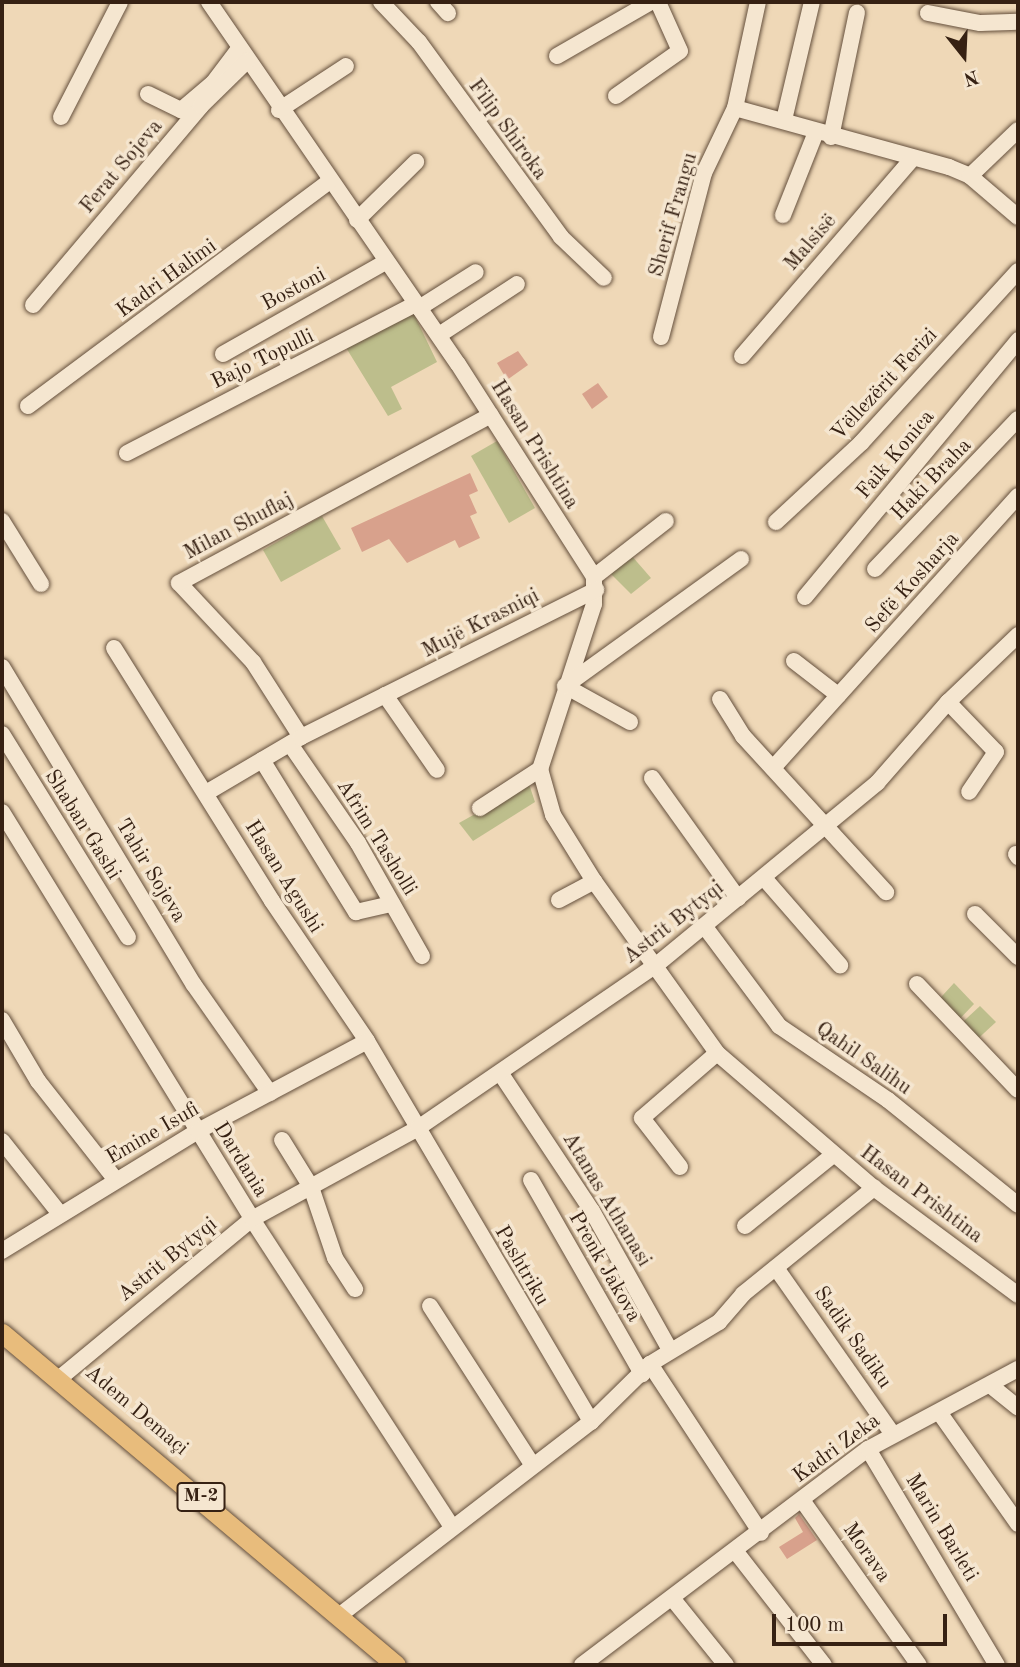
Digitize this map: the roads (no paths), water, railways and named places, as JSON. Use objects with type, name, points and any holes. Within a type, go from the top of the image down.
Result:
[{"type":"main road","name":"Adem Demaçi","points":[[2,1333],[61,1377],[396,1665]]},
{"type":"street","points":[[61,117],[120,2]]},
{"type":"street","name":"Hasan Prishtina","points":[[209,2],[279,110],[384,262],[439,335],[595,583]]},
{"type":"street","name":"Filip Shiroka","points":[[381,2],[419,43],[561,237],[604,278]]},
{"type":"street","points":[[557,56],[651,2]]},
{"type":"street","points":[[616,96],[680,51],[658,2]]},
{"type":"street","name":"Sherif Frangu","points":[[661,337],[704,173],[735,108],[758,2]]},
{"type":"street","points":[[784,120],[812,2]]},
{"type":"street","points":[[783,215],[824,134],[857,13]]},
{"type":"street","points":[[928,13],[980,23],[1018,22]]},
{"type":"street","points":[[148,94],[181,110],[242,55]]},
{"type":"street","name":"Ferat Sojeva","points":[[33,305],[242,55]]},
{"type":"street","points":[[279,110],[346,66]]},
{"type":"street","points":[[735,108],[970,176],[1018,217]]},
{"type":"street","points":[[970,176],[1018,130]]},
{"type":"street","name":"Malsisë","points":[[742,356],[912,159]]},
{"type":"street","points":[[357,220],[416,162]]},
{"type":"street","name":"Kadri Halimi","points":[[28,406],[330,181]]},
{"type":"street","name":"Bostoni","points":[[223,354],[384,262]]},
{"type":"street","name":"Vëllezërit Ferizi","points":[[776,522],[861,443],[1018,271]]},
{"type":"street","points":[[418,306],[476,272]]},
{"type":"street","points":[[439,335],[517,284]]},
{"type":"street","name":"Bajo Topulli","points":[[127,453],[418,306]]},
{"type":"street","name":"Faik Konica","points":[[805,597],[1018,340]]},
{"type":"street","name":"Milan Shuflaj","points":[[296,740],[253,662],[179,583],[491,415]]},
{"type":"street","name":"Haki Braha","points":[[875,569],[1018,419]]},
{"type":"street","name":"Sefë Kosharja","points":[[773,768],[1018,496]]},
{"type":"street","points":[[2,521],[41,584]]},
{"type":"street","points":[[480,808],[540,769],[595,583],[666,522]]},
{"type":"street","points":[[565,687],[741,559]]},
{"type":"street","name":"Mujë Krasniqi","points":[[206,793],[296,740],[595,583]]},
{"type":"street","name":"Astrit Bytyqi","points":[[61,1377],[252,1219],[418,1128],[655,966],[877,783],[948,702],[1018,635]]},
{"type":"street","name":"Hasan Agushi","points":[[114,648],[367,1041],[418,1128]]},
{"type":"street","points":[[794,662],[838,695]]},
{"type":"street","name":"Tahir Sojeva","points":[[2,667],[194,985],[270,1093]]},
{"type":"street","points":[[565,687],[630,722]]},
{"type":"street","points":[[385,695],[437,769]]},
{"type":"street","points":[[720,699],[773,768],[886,892]]},
{"type":"street","points":[[948,702],[996,752],[969,792]]},
{"type":"street","name":"Shaban Gashi","points":[[2,734],[128,937]]},
{"type":"street","name":"Afrim Tasholli","points":[[296,740],[422,956]]},
{"type":"street","points":[[262,760],[356,912],[392,904]]},
{"type":"street","name":"Hasan Prishtina","points":[[540,769],[553,816],[594,881],[717,1053],[874,1188],[1018,1294]]},
{"type":"street","points":[[652,778],[738,898]]},
{"type":"street","name":"Dardania","points":[[2,812],[252,1219],[451,1525]]},
{"type":"street","points":[[764,878],[840,965]]},
{"type":"street","points":[[559,900],[594,881]]},
{"type":"street","points":[[975,914],[1018,957]]},
{"type":"street","name":"Qahil Salihu","points":[[705,927],[779,1026],[888,1100],[1018,1205]]},
{"type":"street","points":[[917,984],[1018,1090]]},
{"type":"street","points":[[2,1020],[38,1081],[117,1180]]},
{"type":"street","name":"Emine Isufi","points":[[2,1251],[198,1130],[367,1041]]},
{"type":"street","points":[[680,1167],[642,1118],[717,1053]]},
{"type":"street","name":"Atanas Athanasi","points":[[500,1074],[592,1211],[670,1350]]},
{"type":"street","name":"Pashtriku","points":[[418,1128],[591,1422]]},
{"type":"street","points":[[282,1140],[311,1186],[335,1258],[355,1289]]},
{"type":"street","points":[[2,1141],[60,1214]]},
{"type":"street","name":"Hasan Prishtina","points":[[745,1226],[833,1154]]},
{"type":"street","name":"Prenk Jakova","points":[[530,1180],[646,1369]]},
{"type":"street","points":[[340,1615],[531,1463],[591,1422],[646,1369],[670,1350],[719,1322],[776,1268],[874,1188]]},
{"type":"street","name":"Sadik Sadiku","points":[[776,1268],[892,1433]]},
{"type":"street","points":[[430,1306],[531,1463]]},
{"type":"street","points":[[646,1369],[761,1533]]},
{"type":"street","name":"Kadri Zeka","points":[[582,1665],[736,1552],[868,1449],[892,1433],[939,1412],[1018,1369]]},
{"type":"street","points":[[990,1385],[1018,1408]]},
{"type":"street","points":[[939,1412],[1018,1524]]},
{"type":"street","name":"Marin Barleti","points":[[868,1449],[997,1665]]},
{"type":"street","name":"Morava","points":[[802,1500],[919,1665]]},
{"type":"street","points":[[736,1552],[824,1665]]},
{"type":"street","points":[[672,1598],[726,1665]]}]
